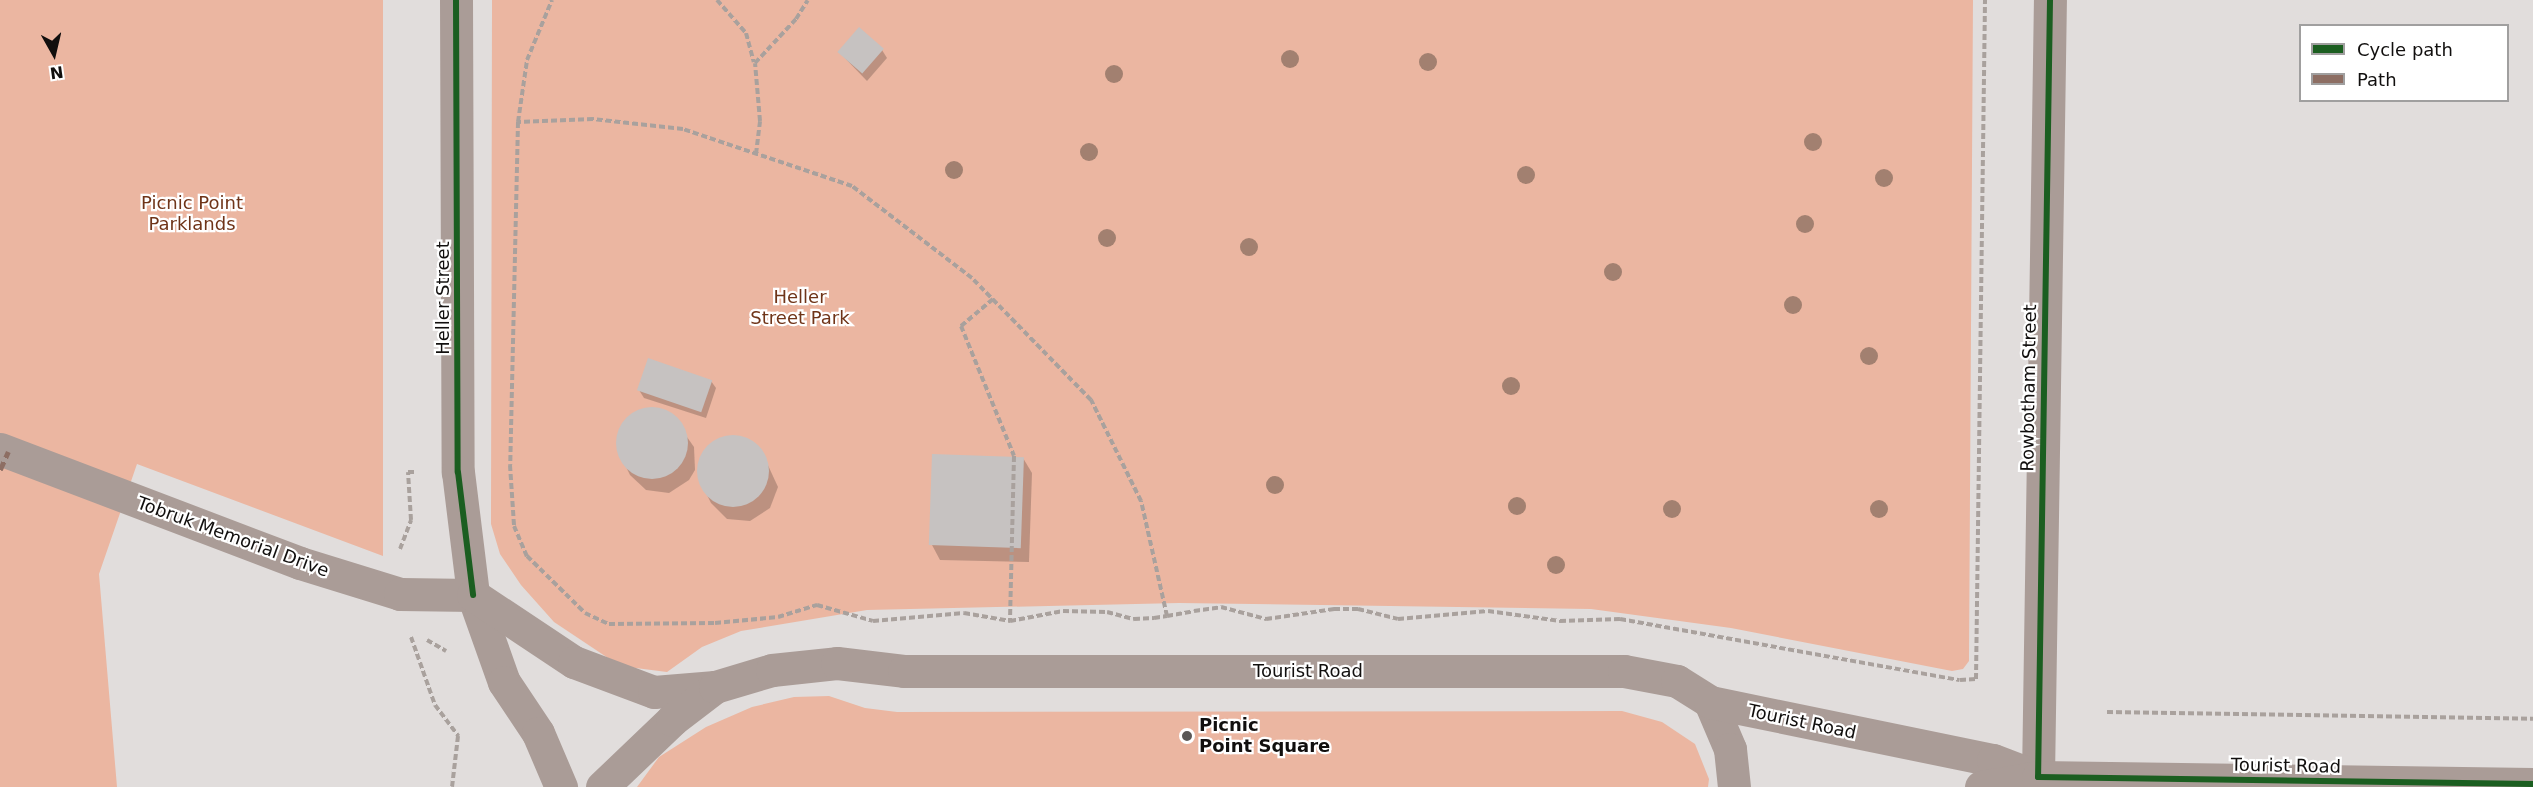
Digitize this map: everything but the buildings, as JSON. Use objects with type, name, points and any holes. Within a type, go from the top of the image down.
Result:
[{"type":"street","name":"Heller Street","points":[[456,0],[458,472],[473,595],[504,682],[538,733],[561,787]]},
{"type":"street","name":"Rowbotham Street","points":[[2038,777],[2050,0]]},
{"type":"street","name":"Tobruk Memorial Drive","points":[[0,449],[300,563],[400,594],[473,595]]},
{"type":"street","points":[[473,595],[574,662],[654,692],[715,687]]},
{"type":"street","name":"Tourist Road","points":[[603,787],[672,720],[715,687],[772,670],[837,663],[904,671],[1624,671],[1677,681],[1710,702],[1993,760],[2038,777]]},
{"type":"street","points":[[1710,702],[1730,748],[1734,787]]},
{"type":"street","name":"Tourist Road","points":[[1981,787],[2038,777],[2533,784]]},
{"type":"path","points":[[552,0],[527,60],[518,122],[510,465],[514,526],[527,556],[585,613],[609,624],[715,623],[778,617],[817,605],[873,621],[964,613],[1010,621],[1064,611],[1107,612],[1134,619],[1221,607],[1266,619],[1334,609],[1358,609],[1398,619],[1488,611],[1540,620],[1620,619],[1960,680],[1976,679],[1985,0]]},
{"type":"path","points":[[717,0],[746,33],[755,63],[760,121],[756,154]]},
{"type":"path","points":[[755,63],[796,20],[808,0]]},
{"type":"path","points":[[518,122],[594,119],[683,129],[852,186],[972,278],[1091,400],[1141,501],[1167,616]]},
{"type":"path","points":[[993,299],[961,326],[1014,456],[1010,621]]},
{"type":"path","points":[[2107,712],[2533,719]]},
{"type":"green space","name":"Picnic Point Parklands","points":[[0,0],[383,0],[383,556],[137,464],[99,574],[117,787],[0,787]]},
{"type":"green space","name":"Heller Street Park","points":[[492,0],[1973,0],[1969,661],[1963,669],[1952,671],[1731,628],[1591,609],[1179,603],[867,610],[741,631],[702,647],[667,672],[620,666],[554,622],[521,585],[500,554],[491,524]]},
{"type":"green space","name":"Picnic Point Square","points":[[829,696],[865,708],[897,712],[1622,711],[1662,722],[1695,744],[1709,779],[1708,787],[637,787],[659,757],[706,727],[752,707],[794,697]]},
{"type":"marked path","points":[[0,470],[8,452]]},
{"type":"cycle path","points":[[456,0],[458,472],[473,595]]},
{"type":"cycle path","points":[[2050,0],[2038,777],[2533,784]]},
{"type":"place","name":"Picnic Point Square","points":[[1187,736]]}]
